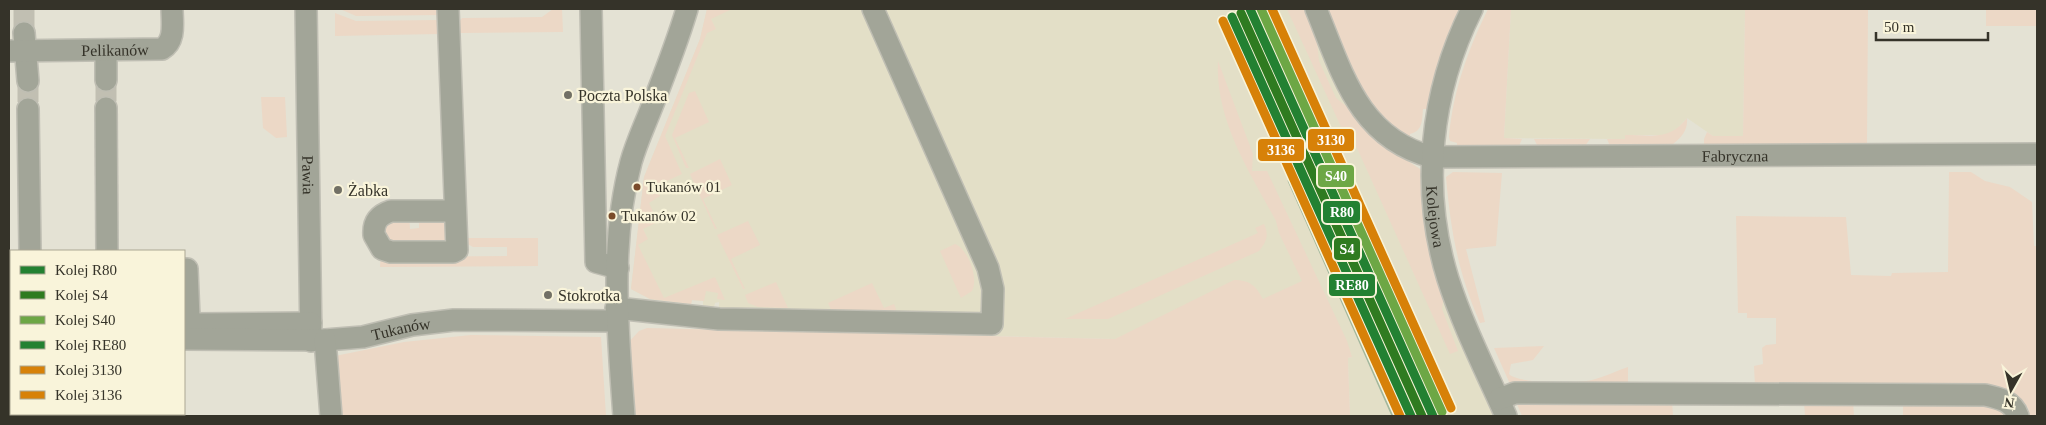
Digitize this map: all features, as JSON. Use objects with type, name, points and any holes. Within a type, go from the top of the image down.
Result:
[{"type":"street","name":"Pelikanów","points":[[19,45],[106,50],[162,49],[169,43],[172,35],[172,9]]},
{"type":"street","name":"Pawia","points":[[306,9],[316,334],[331,416]]},
{"type":"street","points":[[448,9],[454,211]]},
{"type":"street","points":[[591,9],[596,262],[618,268]]},
{"type":"street","points":[[624,416],[616,314],[622,218],[631,162],[675,50],[687,9]]},
{"type":"street","name":"Tukanów","points":[[187,269],[189,318],[195,324],[316,334],[363,337],[412,325],[454,320],[616,314],[992,324],[993,289],[988,268],[873,9]]},
{"type":"street","name":"Fabryczna","points":[[1316,9],[1350,87],[1365,114],[1396,143],[1406,149],[1432,157],[2037,154]]},
{"type":"street","name":"Kolejowa","points":[[1472,9],[1451,57],[1442,89],[1432,157],[1435,219],[1448,279],[1502,408]]},
{"type":"street","points":[[19,45],[28,81]]},
{"type":"street","points":[[106,50],[106,80]]},
{"type":"street","points":[[106,108],[108,250]]},
{"type":"street","points":[[28,109],[30,250]]},
{"type":"street","name":"Tukanów","points":[[185,340],[316,334]]},
{"type":"street","points":[[1502,408],[1515,393],[1985,395],[2003,399],[2013,406],[2018,416]]},
{"type":"shaded area","points":[[340,9],[442,9],[442,15],[356,16]]},
{"type":"shaded area","points":[[553,9],[562,9],[563,32],[460,33],[459,22],[462,18],[542,17]]},
{"type":"shaded area","points":[[707,9],[1306,9],[1351,110],[1362,126],[1374,139],[1423,171],[1436,275],[1497,416],[1350,416],[1348,358],[1352,357],[1115,339],[719,329],[719,302],[715,303],[714,307],[703,305],[703,301],[692,300],[691,304],[650,299],[631,289],[644,177],[700,39]]},
{"type":"shaded area","points":[[707,9],[732,9],[711,19],[716,29],[707,33],[665,136],[682,174],[656,186],[660,196],[649,203],[658,222],[643,229],[648,239],[638,245],[664,298],[715,277],[725,300],[717,299],[718,293],[706,291],[704,301],[692,300],[691,304],[650,299],[631,289],[644,177],[700,39]]},
{"type":"shaded area","points":[[1287,9],[1306,9],[1316,31],[1319,61],[1336,98],[1351,110],[1374,139],[1423,171],[1436,275],[1444,294],[1442,309],[1458,351],[1450,354],[1357,148],[1348,142]]},
{"type":"shaded area","points":[[1327,9],[1463,9],[1429,109],[1423,109],[1420,128],[1410,134],[1410,139],[1390,127],[1369,103],[1352,72]]},
{"type":"shaded area","points":[[1488,9],[1511,9],[1504,138],[1522,139],[1519,146],[1457,150],[1457,143],[1450,141],[1449,137],[1454,103],[1462,71]]},
{"type":"shaded area","points":[[1511,9],[1745,9],[1743,136],[1713,136],[1687,118],[1675,131],[1667,135],[1626,135],[1625,139],[1504,138]]},
{"type":"shaded area","points":[[1745,9],[1868,9],[1867,143],[1704,145],[1707,132],[1713,136],[1743,136]]},
{"type":"shaded area","points":[[1986,9],[2037,9],[2037,26],[1986,26]]},
{"type":"shaded area","points":[[335,13],[356,21],[436,20],[439,22],[439,34],[335,36]]},
{"type":"shaded area","points":[[1218,61],[1253,154],[1252,171],[1267,171],[1347,341],[1352,357],[1348,358],[1350,416],[632,416],[627,344],[639,331],[647,328],[1115,339],[1234,280],[1244,281],[1252,285],[1263,299],[1302,281],[1279,233],[1276,221],[1245,164],[1228,124],[1222,104]]},
{"type":"shaded area","points":[[695,91],[709,122],[675,138],[689,168],[686,168],[672,135],[689,93]]},
{"type":"shaded area","points":[[261,97],[285,97],[287,137],[276,138],[263,128]]},
{"type":"shaded area","points":[[1687,118],[1685,130],[1682,136],[1673,144],[1672,149],[1610,146],[1607,139],[1625,139],[1625,135],[1652,136],[1667,133],[1674,130]]},
{"type":"shaded area","points":[[1534,139],[1590,139],[1585,146],[1538,147]]},
{"type":"shaded area","points":[[720,159],[732,185],[703,199],[717,229],[715,229],[690,174]]},
{"type":"shaded area","points":[[1453,172],[1502,173],[1496,246],[1466,249],[1485,322],[1480,323],[1466,287],[1453,234],[1446,177]]},
{"type":"shaded area","points":[[1949,172],[1971,172],[1985,181],[2010,187],[2032,202],[2034,246],[2037,246],[2037,416],[2030,416],[2024,402],[2002,390],[1755,386],[1754,366],[1763,364],[1762,348],[1766,345],[1776,344],[1776,318],[1747,318],[1747,313],[1738,313],[1736,216],[1846,217],[1851,275],[1891,276],[1892,273],[1948,272]]},
{"type":"shaded area","points":[[409,214],[410,229],[419,228],[419,214],[442,217],[447,229],[444,242],[387,244],[382,222]]},
{"type":"shaded area","points":[[748,221],[760,245],[731,259],[745,289],[743,289],[717,235]]},
{"type":"shaded area","points":[[1264,224],[1266,238],[1259,251],[1108,319],[1065,319],[1258,233],[1255,228]]},
{"type":"shaded area","points":[[462,238],[538,238],[538,266],[380,267],[381,252],[392,257],[507,256],[507,247],[473,247],[464,242]]},
{"type":"shaded area","points":[[955,244],[960,247],[968,258],[974,279],[972,291],[961,298],[940,251]]},
{"type":"shaded area","points":[[776,282],[788,308],[758,307],[748,303],[745,295]]},
{"type":"shaded area","points":[[872,283],[884,308],[894,304],[896,309],[894,313],[833,314],[828,303]]},
{"type":"shaded area","points":[[471,335],[601,337],[606,416],[339,416],[335,356],[404,342]]},
{"type":"shaded area","points":[[1544,346],[1533,360],[1511,364],[1509,374],[1524,380],[1574,382],[1596,379],[1628,367],[1628,385],[1510,384],[1494,348]]},
{"type":"shaded area","points":[[1672,400],[1673,416],[1522,416],[1516,402]]},
{"type":"shaded area","points":[[1804,402],[1853,402],[1854,416],[1805,416]]},
{"type":"shaded area","points":[[1903,403],[1988,404],[1999,409],[2006,416],[1903,416]]},
{"type":"waterway","points":[[1290,181],[1394,416]]},
{"type":"tunnel","points":[[24,9],[24,33]]},
{"type":"tunnel","points":[[106,80],[106,108]]},
{"type":"tunnel","points":[[28,81],[28,109]]},
{"type":"rail line","name":"R80","points":[[1250,9],[1433,416]]},
{"type":"rail line","name":"S40","points":[[1261,9],[1442,412]]},
{"type":"rail line","name":"3130","points":[[1272,9],[1451,408]]},
{"type":"rail line","name":"S4","points":[[1241,13],[1422,416]]},
{"type":"rail line","name":"RE80","points":[[1232,17],[1411,416]]},
{"type":"rail line","name":"3136","points":[[1223,21],[1400,416]]},
{"type":"place","name":"Poczta Polska","points":[[568,95]]},
{"type":"place","name":"Tukanów 01","points":[[637,187]]},
{"type":"place","name":"Żabka","points":[[338,190]]},
{"type":"place","name":"Tukanów 02","points":[[612,216]]},
{"type":"place","name":"Stokrotka","points":[[548,295]]}]
